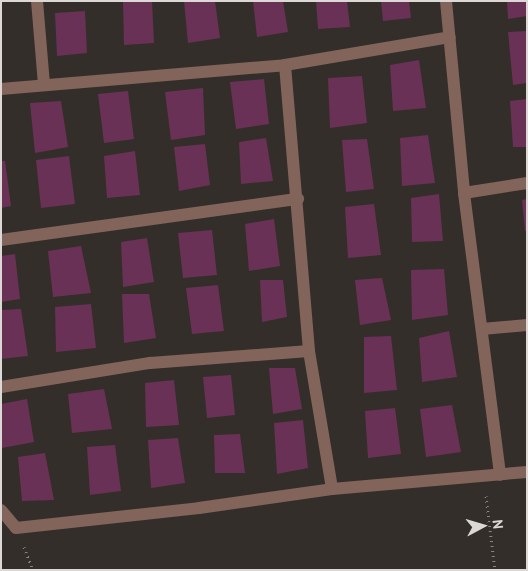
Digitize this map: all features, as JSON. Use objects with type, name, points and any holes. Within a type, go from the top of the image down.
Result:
[{"type":"street","points":[[37,1],[44,84]]},
{"type":"street","points":[[446,1],[464,193],[500,475]]},
{"type":"street","points":[[1,89],[285,65],[450,37]]},
{"type":"street","points":[[285,65],[298,200],[309,350],[332,489]]},
{"type":"street","points":[[464,193],[527,183]]},
{"type":"street","points":[[1,240],[298,200]]},
{"type":"street","points":[[482,329],[527,325]]},
{"type":"street","points":[[1,387],[150,363],[309,350]]},
{"type":"street","points":[[1,510],[16,528],[199,508],[332,489],[527,472]]},
{"type":"path","points":[[484,476],[496,570]]},
{"type":"building","points":[[123,1],[152,1],[154,43],[124,45]]},
{"type":"building","points":[[184,1],[215,1],[220,38],[188,43]]},
{"type":"building","points":[[253,1],[283,1],[288,32],[257,37]]},
{"type":"building","points":[[316,1],[347,1],[350,27],[318,29]]},
{"type":"building","points":[[381,1],[409,1],[411,18],[383,21]]},
{"type":"building","points":[[507,1],[527,1],[527,16],[508,19]]},
{"type":"building","points":[[85,11],[87,53],[57,56],[55,13]]},
{"type":"building","points":[[527,31],[527,83],[513,85],[508,32]]},
{"type":"building","points":[[419,60],[426,108],[393,111],[390,65]]},
{"type":"building","points":[[362,76],[367,123],[330,128],[328,78]]},
{"type":"building","points":[[264,79],[269,124],[236,129],[230,82]]},
{"type":"building","points":[[203,88],[205,135],[171,140],[165,92]]},
{"type":"building","points":[[128,91],[134,139],[104,143],[98,94]]},
{"type":"building","points":[[527,99],[527,147],[513,147],[510,101]]},
{"type":"building","points":[[61,101],[68,147],[35,153],[30,103]]},
{"type":"building","points":[[428,135],[435,183],[402,186],[400,138]]},
{"type":"building","points":[[266,138],[273,181],[241,184],[239,142]]},
{"type":"building","points":[[367,139],[374,189],[346,192],[342,140]]},
{"type":"building","points":[[205,144],[210,185],[179,191],[174,147]]},
{"type":"building","points":[[135,151],[140,195],[107,198],[104,156]]},
{"type":"building","points":[[69,156],[75,204],[41,208],[36,160]]},
{"type":"building","points":[[1,161],[5,161],[11,206],[1,208]]},
{"type":"building","points":[[439,194],[443,241],[412,242],[411,198]]},
{"type":"building","points":[[527,199],[527,231],[525,231],[522,200]]},
{"type":"building","points":[[374,204],[381,255],[348,258],[345,207]]},
{"type":"building","points":[[274,219],[280,266],[249,271],[245,224]]},
{"type":"building","points":[[212,230],[217,275],[183,278],[178,233]]},
{"type":"building","points":[[147,238],[154,282],[123,287],[121,242]]},
{"type":"building","points":[[81,246],[91,293],[53,297],[48,251]]},
{"type":"building","points":[[15,254],[20,299],[1,302],[1,256]]},
{"type":"building","points":[[444,269],[448,315],[412,320],[411,270]]},
{"type":"building","points":[[382,278],[391,320],[360,325],[355,280]]},
{"type":"building","points":[[260,280],[283,280],[287,317],[262,322]]},
{"type":"building","points":[[218,285],[224,331],[192,334],[186,288]]},
{"type":"building","points":[[122,294],[149,294],[156,338],[124,343]]},
{"type":"building","points":[[91,304],[96,348],[56,352],[55,307]]},
{"type":"building","points":[[21,309],[28,356],[1,359],[1,310]]},
{"type":"building","points":[[449,331],[457,377],[422,382],[419,338]]},
{"type":"building","points":[[391,336],[397,390],[364,393],[364,337]]},
{"type":"building","points":[[269,368],[295,368],[302,409],[273,414]]},
{"type":"building","points":[[231,375],[235,415],[207,418],[203,377]]},
{"type":"building","points":[[174,380],[179,425],[146,427],[145,383]]},
{"type":"building","points":[[104,389],[112,429],[72,433],[68,394]]},
{"type":"building","points":[[27,399],[34,442],[2,448],[1,404]]},
{"type":"building","points":[[452,405],[461,452],[426,457],[420,409]]},
{"type":"building","points":[[395,408],[401,454],[368,458],[365,411]]},
{"type":"building","points":[[303,420],[308,468],[277,474],[274,423]]},
{"type":"building","points":[[240,434],[245,473],[215,473],[214,435]]},
{"type":"building","points":[[178,438],[185,483],[151,488],[148,440]]},
{"type":"building","points":[[115,445],[121,491],[90,495],[87,447]]},
{"type":"building","points":[[45,453],[54,500],[22,501],[18,457]]}]
